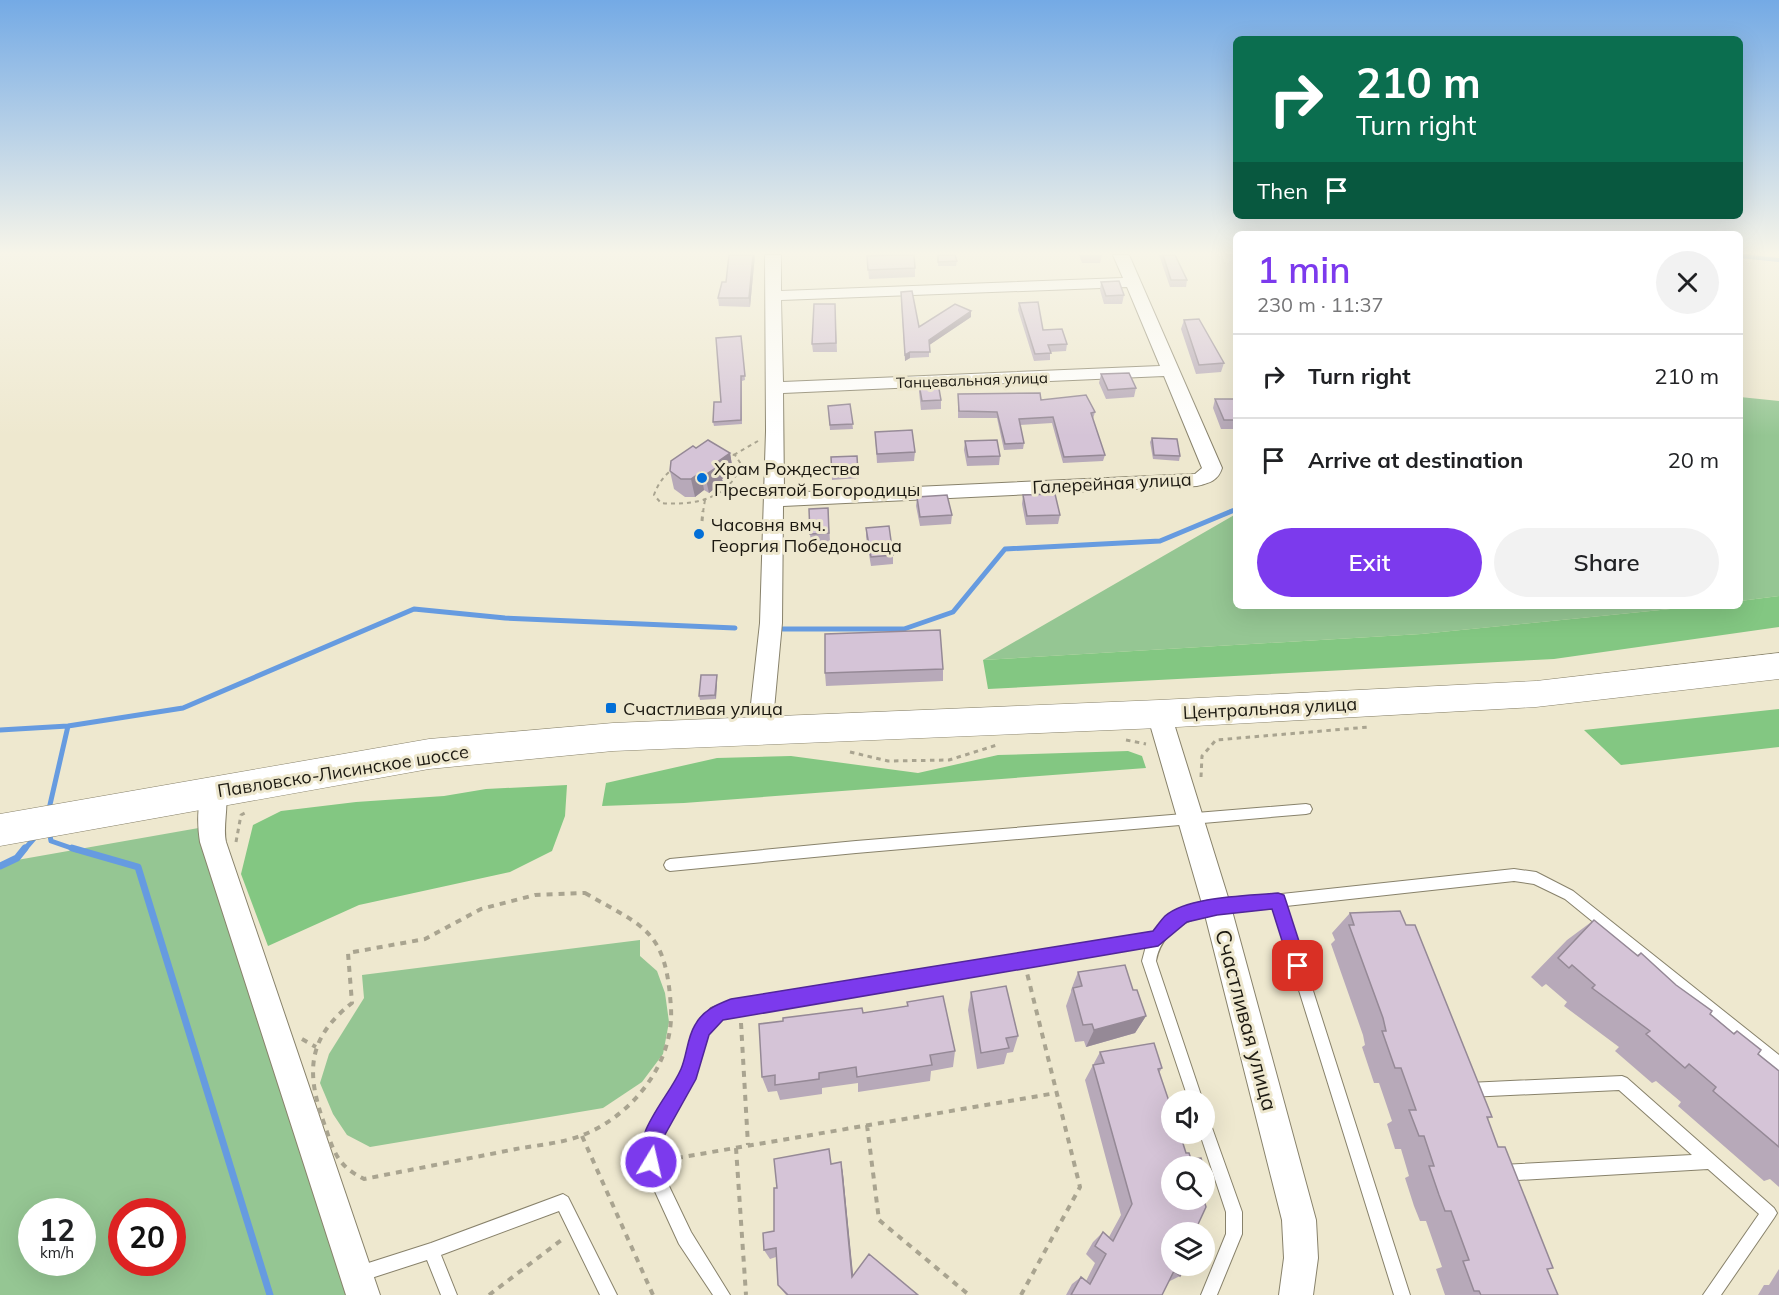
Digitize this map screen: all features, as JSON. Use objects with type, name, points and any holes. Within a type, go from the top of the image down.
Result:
[{"type":"main road","name":"Центральная улица","points":[[760,731],[1160,714],[1536,694],[1779,666]]},
{"type":"main road","name":"Павловско-Лисинское шоссе","points":[[0,830],[429,754],[613,737],[760,731]]},
{"type":"street","points":[[760,731],[771,623],[774,500],[772,315]]},
{"type":"street","name":"Галерейная улица","points":[[774,500],[1205,478],[1212,468],[1146,315]]},
{"type":"street","name":"Танцевальная улица","points":[[774,388],[1171,371]]},
{"type":"street","name":"Счастливая улица","points":[[1160,714],[1217,907],[1299,1220],[1302,1245],[1296,1295]]},
{"type":"street","points":[[214,792],[210,826],[213,842],[360,1285]]},
{"type":"lane","points":[[670,865],[1189,807],[1306,809]]},
{"type":"lane","points":[[1193,1090],[1149,961],[1150,952],[1171,922],[1183,914],[1217,907],[1514,875],[1536,878],[1569,895],[1779,1064]]},
{"type":"lane","points":[[1278,901],[1400,1293]]},
{"type":"lane","points":[[722,1295],[685,1238],[651,1162],[650,1150],[653,1137],[690,1072],[701,1030],[717,1013],[740,1006],[1158,938]]},
{"type":"lane","points":[[1470,1100],[1466,1090],[1622,1083],[1768,1213],[1710,1295]]},
{"type":"lane","points":[[1209,1295],[1234,1234],[1235,1224],[1234,1212],[1211,1144]]},
{"type":"lane","points":[[1498,1173],[1710,1161]]},
{"type":"lane","points":[[360,1285],[431,1251],[562,1202],[609,1295]]},
{"type":"lane","points":[[431,1251],[449,1295]]},
{"type":"path","points":[[727,460],[774,431]]},
{"type":"path","points":[[709,451],[735,455],[741,464],[739,475],[724,490],[705,500],[676,506],[661,504],[654,495],[657,482],[672,469],[689,459],[709,451]]},
{"type":"path","points":[[702,521],[705,500]]},
{"type":"path","points":[[1189,807],[1203,791],[1200,761],[1204,750],[1216,740],[1377,725]]},
{"type":"path","points":[[1125,740],[1144,743],[1152,749]]},
{"type":"path","points":[[843,750],[888,761],[919,761],[949,760],[997,745],[1008,745]]},
{"type":"path","points":[[234,851],[241,815],[248,812]]},
{"type":"path","points":[[585,893],[645,927],[663,958],[669,984],[671,1023],[663,1060],[642,1093],[610,1124],[582,1137],[364,1179],[344,1168],[324,1125],[311,1077],[316,1047],[334,1016],[352,1003],[348,953],[425,939],[481,909],[535,895],[585,893]]},
{"type":"path","points":[[1021,1295],[1080,1187],[1024,960]]},
{"type":"path","points":[[740,1006],[748,1146]]},
{"type":"path","points":[[300,1037],[316,1047]]},
{"type":"path","points":[[651,1162],[1056,1093]]},
{"type":"path","points":[[867,1125],[879,1220],[969,1295]]},
{"type":"path","points":[[582,1137],[653,1295]]},
{"type":"path","points":[[736,1148],[746,1295]]},
{"type":"path","points":[[489,1295],[576,1228]]},
{"type":"green space","points":[[1743,397],[1779,401],[1779,596],[1743,601]]},
{"type":"green space","points":[[1233,516],[1233,609],[1670,609],[1421,634],[983,660]]},
{"type":"green space","points":[[1779,596],[1779,627],[1554,659],[988,689],[983,660],[1421,634],[1670,609],[1743,609],[1743,601]]},
{"type":"green space","points":[[1779,709],[1779,747],[1621,765],[1584,730]]},
{"type":"green space","points":[[1128,751],[1142,756],[1146,768],[684,803],[602,806],[606,783],[717,758],[791,756],[918,773],[998,755]]},
{"type":"green space","points":[[567,785],[565,816],[552,851],[510,872],[359,905],[268,946],[241,874],[253,825],[281,811],[356,802],[444,796],[486,789]]},
{"type":"green space","points":[[210,826],[363,1295],[0,1295],[0,863]]},
{"type":"green space","points":[[640,940],[640,956],[657,971],[665,993],[669,1022],[663,1054],[642,1082],[603,1108],[370,1147],[347,1135],[333,1114],[320,1083],[329,1054],[364,998],[362,975]]},
{"type":"building","points":[[813,315],[835,315],[836,343],[812,344]]},
{"type":"building","points":[[902,315],[917,315],[919,327],[937,315],[965,315],[929,340],[930,352],[910,352],[905,355]]},
{"type":"building","points":[[1023,315],[1040,315],[1043,330],[1062,329],[1067,344],[1048,345],[1051,353],[1035,354]]},
{"type":"building","points":[[1199,319],[1224,363],[1199,365],[1184,320]]},
{"type":"building","points":[[741,336],[745,376],[741,376],[741,420],[713,422],[714,402],[721,402],[716,338]]},
{"type":"building","points":[[1129,373],[1136,388],[1108,390],[1101,374]]},
{"type":"building","points":[[938,383],[941,400],[922,401],[919,384]]},
{"type":"building","points":[[1040,393],[1041,400],[1086,395],[1095,412],[1091,413],[1105,455],[1064,457],[1053,417],[1019,419],[1024,443],[1005,444],[997,412],[959,411],[958,394]]},
{"type":"building","points":[[1215,399],[1233,399],[1233,420],[1224,420]]},
{"type":"building","points":[[850,404],[853,424],[830,425],[828,406]]},
{"type":"building","points":[[912,430],[915,452],[877,454],[875,432]]},
{"type":"building","points":[[1152,438],[1177,439],[1180,456],[1154,455]]},
{"type":"building","points":[[708,440],[730,453],[716,463],[720,465],[705,475],[701,472],[691,479],[681,479],[670,471],[671,461],[693,446],[696,448]]},
{"type":"building","points":[[997,440],[1000,456],[968,457],[965,441]]},
{"type":"building","points":[[857,456],[858,474],[832,475],[831,457]]},
{"type":"building","points":[[1055,494],[1060,515],[1027,516],[1023,495]]},
{"type":"building","points":[[947,495],[952,515],[920,517],[917,497]]},
{"type":"building","points":[[828,508],[829,533],[810,534],[809,509]]},
{"type":"building","points":[[889,526],[893,555],[871,557],[866,528]]},
{"type":"building","points":[[940,630],[943,669],[825,673],[825,634]]},
{"type":"building","points":[[701,675],[717,675],[715,695],[699,696]]},
{"type":"building","points":[[1400,911],[1406,925],[1415,925],[1492,1117],[1487,1117],[1498,1147],[1505,1147],[1553,1268],[1547,1269],[1558,1295],[1481,1295],[1479,1291],[1474,1291],[1463,1261],[1469,1260],[1451,1211],[1445,1211],[1439,1195],[1429,1166],[1434,1166],[1424,1136],[1419,1136],[1409,1110],[1416,1110],[1401,1068],[1395,1068],[1382,1031],[1386,1031],[1383,1018],[1349,925],[1354,925],[1350,913]]},
{"type":"building","points":[[1594,920],[1638,956],[1641,953],[1676,985],[1712,1011],[1710,1014],[1734,1034],[1737,1031],[1761,1050],[1758,1054],[1779,1071],[1779,1147],[1713,1091],[1716,1087],[1689,1064],[1685,1068],[1646,1034],[1650,1031],[1592,988],[1595,985],[1572,965],[1569,968],[1558,958]]},
{"type":"building","points":[[1125,965],[1133,990],[1137,990],[1146,1016],[1094,1030],[1092,1024],[1083,1025],[1073,988],[1082,986],[1078,972]]},
{"type":"building","points":[[1006,986],[1018,1036],[1006,1038],[1009,1048],[981,1053],[971,992]]},
{"type":"building","points":[[943,996],[955,1051],[930,1055],[932,1065],[857,1077],[856,1067],[819,1073],[819,1079],[775,1085],[775,1075],[762,1077],[759,1024],[783,1021],[783,1018],[862,1008],[863,1013],[908,1006],[907,1002]]},
{"type":"building","points":[[1154,1043],[1162,1068],[1158,1069],[1165,1090],[1161,1090],[1161,1144],[1183,1144],[1186,1153],[1190,1156],[1161,1156],[1161,1210],[1205,1210],[1199,1222],[1161,1222],[1161,1276],[1172,1276],[1162,1295],[1071,1295],[1081,1277],[1090,1284],[1106,1254],[1095,1246],[1103,1232],[1113,1241],[1132,1204],[1093,1065],[1104,1063],[1100,1052]]},
{"type":"building","points":[[829,1149],[831,1164],[841,1162],[852,1277],[869,1254],[918,1295],[788,1295],[778,1285],[776,1248],[764,1250],[763,1233],[774,1231],[774,1188],[777,1188],[774,1159]]},
{"type":"waterway","points":[[1229,512],[1233,510]]},
{"type":"waterway","points":[[783,629],[904,629],[953,612],[1005,549],[1160,541],[1232,511]]},
{"type":"waterway","points":[[68,726],[183,708],[414,609],[505,618],[735,628]]},
{"type":"waterway","points":[[0,730],[68,726]]},
{"type":"waterway","points":[[49,809],[68,726]]},
{"type":"waterway","points":[[49,830],[51,841],[77,850]]},
{"type":"waterway","points":[[24,850],[37,835]]},
{"type":"waterway","points":[[0,866],[17,858],[25,848]]},
{"type":"waterway","points":[[72,848],[138,867],[270,1295]]},
{"type":"place","name":"Храм Рождества Пресвятой Богородицы","points":[[702,478]]},
{"type":"place","name":"Часовня вмч. Георгия Победоносца","points":[[699,534]]},
{"type":"place","name":"Счастливая улица","points":[[611,708]]},
{"type":"route","points":[[651,1162],[649,1161],[653,1137],[677,1099],[690,1072],[701,1030],[717,1013],[731,1008],[1158,938],[1171,922],[1183,914],[1217,907],[1278,901],[1298,966]]}]
